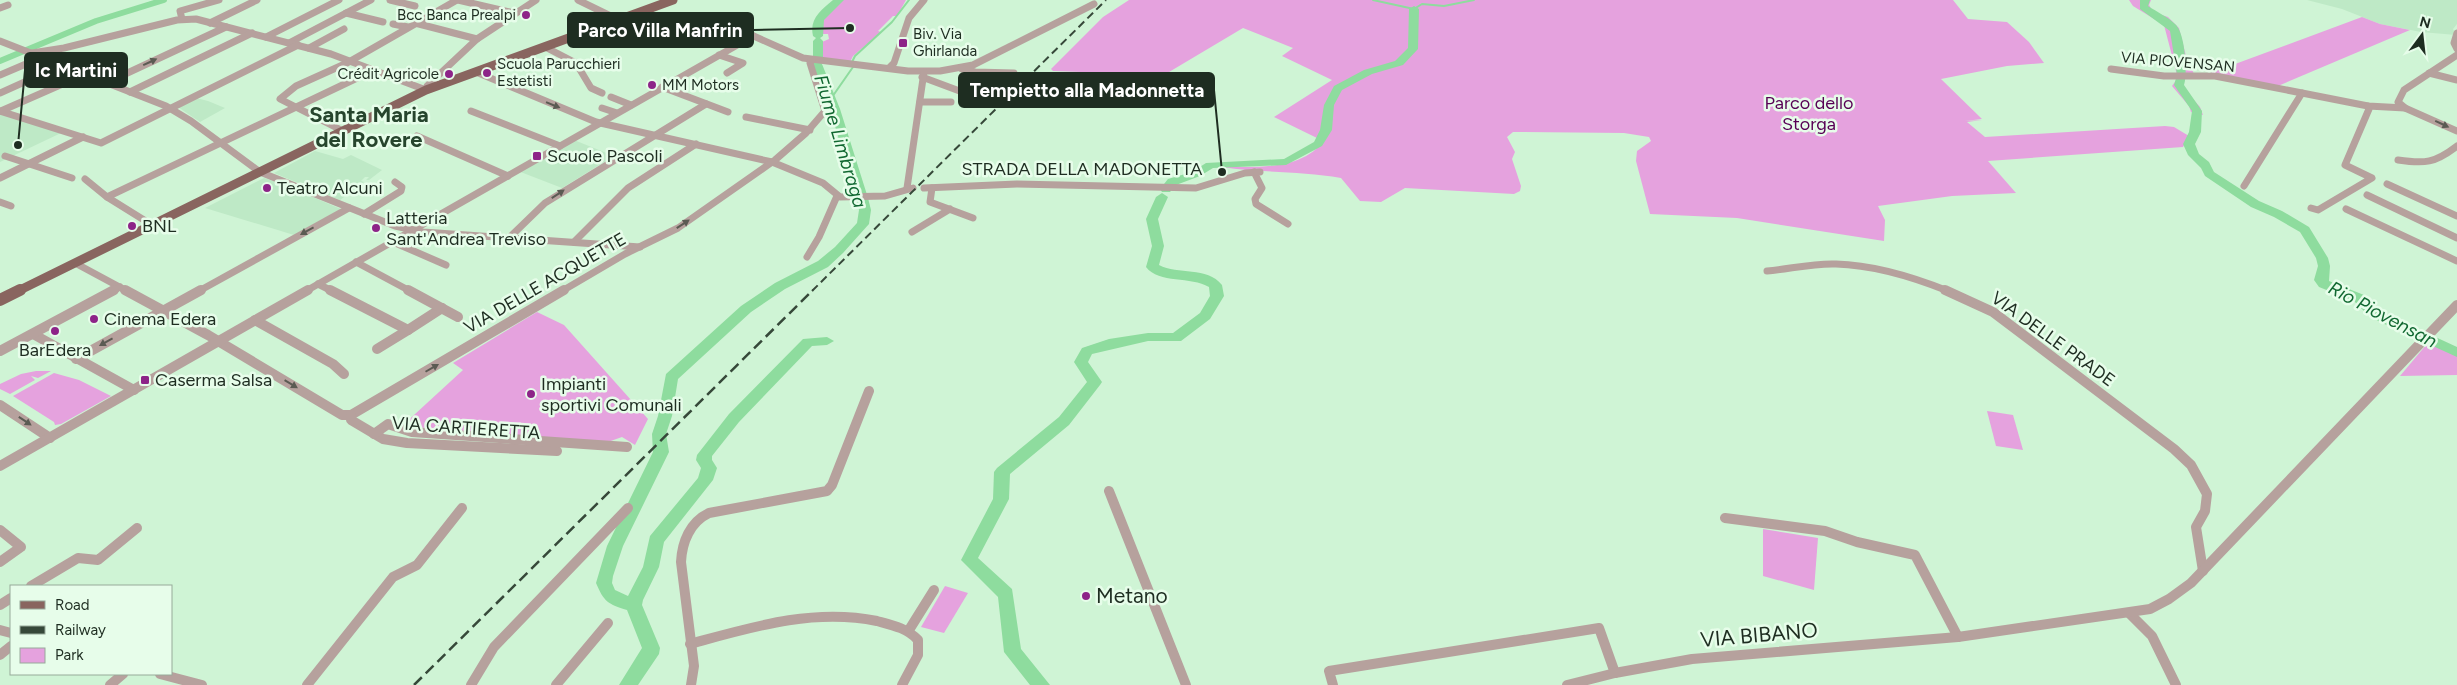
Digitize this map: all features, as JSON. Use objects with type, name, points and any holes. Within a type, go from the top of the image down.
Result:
[{"type":"main road","points":[[0,300],[426,90],[547,48],[673,0]]},
{"type":"street","points":[[182,19],[180,11],[219,0]]},
{"type":"street","points":[[210,23],[257,0]]},
{"type":"street","points":[[266,37],[339,0]]},
{"type":"street","points":[[289,43],[371,0]]},
{"type":"street","points":[[390,0],[415,6]]},
{"type":"street","points":[[343,131],[280,101],[287,92],[351,61],[458,0],[514,13]]},
{"type":"street","points":[[28,51],[64,48],[182,19],[196,19],[309,48],[351,61],[426,90],[427,86],[477,39],[536,0]]},
{"type":"street","points":[[578,0],[617,21],[625,23],[695,17],[716,20],[791,54],[812,60],[886,67],[923,74],[973,96]]},
{"type":"street","points":[[886,67],[894,63],[896,52],[909,18],[918,2]]},
{"type":"street","points":[[923,74],[961,69],[1094,4]]},
{"type":"street","points":[[0,8],[8,5]]},
{"type":"street","points":[[346,13],[383,22]]},
{"type":"street","points":[[629,17],[630,20],[637,22]]},
{"type":"street","points":[[677,42],[716,20]]},
{"type":"street","points":[[393,24],[412,25],[477,39]]},
{"type":"street","points":[[106,83],[226,27]]},
{"type":"street","points":[[309,48],[344,29]]},
{"type":"street","points":[[130,92],[252,33]]},
{"type":"street","points":[[2457,34],[2454,43],[2457,49]]},
{"type":"street","points":[[0,466],[753,36]]},
{"type":"street","points":[[0,41],[172,109],[260,172],[364,214],[412,231],[640,247]]},
{"type":"street","points":[[1,111],[101,143],[298,45]]},
{"type":"street","points":[[547,48],[576,63],[591,88],[602,93]]},
{"type":"street","points":[[719,55],[744,63],[727,73]]},
{"type":"street","points":[[2402,106],[2400,96],[2404,90],[2457,55]]},
{"type":"street","points":[[0,75],[40,58]]},
{"type":"street","name":"VIA DELLE ACQUETTE","points":[[351,415],[640,247],[682,225],[772,162],[810,130],[826,109],[810,63],[812,60]]},
{"type":"street","points":[[0,93],[60,66]]},
{"type":"street","points":[[961,69],[975,72],[1014,73]]},
{"type":"street","name":"VIA PIOVENSAN","points":[[2111,69],[2147,74],[2215,76],[2368,106],[2402,106],[2457,131]]},
{"type":"street","points":[[107,197],[374,70]]},
{"type":"street","points":[[476,72],[600,123],[772,162],[823,183],[838,196],[862,198],[889,196],[910,188],[923,74]]},
{"type":"street","points":[[2429,73],[2457,80]]},
{"type":"street","points":[[1,111],[82,75]]},
{"type":"street","points":[[662,88],[728,112]]},
{"type":"street","points":[[2244,186],[2302,93]]},
{"type":"street","points":[[610,97],[631,105]]},
{"type":"street","points":[[920,102],[951,102]]},
{"type":"street","points":[[509,238],[545,202],[706,104]]},
{"type":"street","points":[[2311,208],[2318,210],[2372,178],[2345,165],[2370,109],[2368,106]]},
{"type":"street","points":[[602,108],[617,113]]},
{"type":"street","points":[[471,110],[560,146]]},
{"type":"street","points":[[746,117],[810,130]]},
{"type":"street","points":[[417,136],[508,176]]},
{"type":"street","points":[[0,178],[83,137]]},
{"type":"street","points":[[574,242],[628,188],[696,144]]},
{"type":"street","points":[[2398,160],[2432,162],[2439,160],[2457,146]]},
{"type":"street","points":[[5,156],[72,178]]},
{"type":"street","name":"STRADA DELLA MADONETTA","points":[[973,218],[930,202],[928,188],[1017,184],[1196,188],[1257,172],[1262,188],[1255,198],[1256,204],[1288,224]]},
{"type":"street","points":[[85,179],[107,197],[152,225]]},
{"type":"street","points":[[364,214],[401,191],[402,187],[396,182]]},
{"type":"street","points":[[2386,184],[2457,216]]},
{"type":"street","points":[[807,257],[838,196]]},
{"type":"street","points":[[2367,196],[2457,238]]},
{"type":"street","points":[[0,202],[11,206]]},
{"type":"street","points":[[76,359],[349,208]]},
{"type":"street","points":[[912,232],[950,209]]},
{"type":"street","points":[[2346,209],[2457,261]]},
{"type":"street","points":[[393,242],[446,265]]},
{"type":"street","points":[[356,262],[458,317]]},
{"type":"street","points":[[75,263],[219,341],[342,415],[351,415]]},
{"type":"street","name":"VIA DELLE PRADE","points":[[1767,271],[1836,264],[1870,267],[1925,283],[1975,302],[1993,312],[2174,449],[2192,465],[2207,494],[2206,511],[2196,527],[2202,571]]},
{"type":"street","points":[[318,284],[408,330]]},
{"type":"street","points":[[0,351],[120,287]]},
{"type":"street","name":"VIA BIBANO","points":[[1567,685],[1588,682],[1615,673],[1692,659],[1958,637],[2150,609],[2169,599],[2191,583],[2427,338],[2452,316],[2457,305]]},
{"type":"street","points":[[377,349],[442,308]]},
{"type":"street","points":[[255,320],[334,364],[344,374]]},
{"type":"street","points":[[33,334],[76,359],[89,363],[134,390]]},
{"type":"street","points":[[691,685],[694,666],[681,555],[684,543],[698,520],[709,513],[814,495],[827,491],[832,485],[869,391]]},
{"type":"street","points":[[0,405],[50,438]]},
{"type":"street","name":"VIA CARTIERETTA","points":[[351,415],[351,420],[383,439],[408,443],[557,450]]},
{"type":"street","name":"VIA CARTIERETTA","points":[[374,434],[388,424],[412,432],[627,447]]},
{"type":"street","points":[[1109,491],[1186,685]]},
{"type":"street","points":[[307,685],[392,577],[417,565],[462,508]]},
{"type":"street","points":[[471,685],[494,647],[628,508]]},
{"type":"street","points":[[1726,518],[1825,531],[1857,542],[1915,555],[1958,637]]},
{"type":"street","points":[[33,585],[78,558],[98,560],[137,528]]},
{"type":"street","points":[[0,530],[21,547],[0,562]]},
{"type":"street","points":[[909,630],[934,590]]},
{"type":"street","points":[[2129,613],[2152,636],[2176,685]]},
{"type":"street","points":[[690,644],[778,620],[809,615],[864,618],[909,630],[918,640],[920,651],[902,685]]},
{"type":"street","points":[[556,685],[608,623]]},
{"type":"street","points":[[1333,685],[1329,671],[1599,628],[1615,673]]},
{"type":"street","points":[[110,685],[122,675]]},
{"type":"street","points":[[164,675],[202,685]]},
{"type":"shaded area","points":[[2307,0],[2457,0],[2457,24],[2453,29],[2456,35],[2421,32],[2380,24],[2342,9]]},
{"type":"shaded area","points":[[196,98],[225,108],[200,122],[178,107]]},
{"type":"shaded area","points":[[0,113],[61,133],[0,162]]},
{"type":"shaded area","points":[[574,140],[614,156],[562,188],[518,171]]},
{"type":"shaded area","points":[[315,151],[343,159],[351,155],[382,170],[369,180],[366,180],[369,177],[365,177],[361,181],[364,182],[340,200],[274,173]]},
{"type":"shaded area","points":[[264,178],[341,209],[294,235],[205,208]]},
{"type":"green space","points":[[842,0],[906,0],[897,16],[893,16],[878,31],[881,32],[853,56],[850,62],[820,57],[822,42],[829,39],[828,34],[820,34],[820,20]]},
{"type":"green space","name":"Parco dello Storga","points":[[1129,0],[1953,0],[1968,19],[2007,22],[2029,42],[2044,63],[2007,66],[1941,79],[1982,119],[1965,121],[1982,120],[1967,122],[1985,137],[2165,126],[2174,127],[2189,136],[2183,147],[1988,161],[2016,193],[1952,196],[1878,206],[1885,220],[1884,241],[1737,218],[1650,214],[1636,161],[1637,151],[1651,141],[1649,137],[1624,133],[1513,132],[1507,137],[1515,152],[1512,159],[1521,186],[1520,191],[1514,194],[1405,188],[1381,202],[1360,201],[1341,178],[1222,167],[1266,166],[1294,161],[1318,147],[1328,135],[1329,132],[1321,132],[1317,138],[1274,117],[1332,80],[1282,56],[1293,48],[1243,28],[1164,75],[1053,71],[1051,69],[1103,17]]},
{"type":"green space","points":[[2129,0],[2151,0],[2149,5],[2153,12],[2168,17],[2179,28],[2186,56],[2194,74],[2177,75],[2164,25],[2133,6]]},
{"type":"green space","points":[[2362,17],[2380,24],[2410,30],[2278,86],[2208,74]]},
{"type":"green space","points":[[2185,77],[2183,88],[2200,107],[2203,115],[2191,112],[2189,106],[2172,86],[2177,79]]},
{"type":"green space","name":"Impianti sportivi Comunali","points":[[537,312],[564,325],[648,419],[635,445],[622,437],[605,443],[402,426],[463,370],[453,363]]},
{"type":"green space","points":[[2432,338],[2457,349],[2457,375],[2400,376]]},
{"type":"green space","points":[[51,371],[38,378],[31,376],[35,380],[10,394],[0,389],[0,384],[21,374]]},
{"type":"green space","points":[[54,373],[79,380],[111,396],[61,424],[55,425],[54,422],[13,396]]},
{"type":"green space","points":[[1987,411],[2013,415],[2023,450],[1996,446]]},
{"type":"green space","points":[[1763,529],[1818,538],[1814,590],[1763,576]]},
{"type":"green space","points":[[945,586],[968,593],[944,633],[921,627]]},
{"type":"waterway","points":[[0,61],[96,21],[164,0]]},
{"type":"waterway","name":"Fiume Limbraga","points":[[818,36],[817,25],[819,20],[839,0]]},
{"type":"waterway","points":[[852,62],[855,56],[892,22],[909,0]]},
{"type":"waterway","points":[[1373,0],[1414,9],[1422,4],[1444,6],[1474,0]]},
{"type":"waterway","name":"Rio Piovensan","points":[[2145,0],[2143,7],[2172,26],[2175,31],[2182,75],[2179,85],[2197,111],[2195,132],[2189,144],[2196,158],[2207,167],[2209,174],[2255,204],[2278,214],[2305,230],[2322,258],[2324,266],[2321,280],[2324,284],[2359,298],[2372,311],[2385,319],[2457,352]]},
{"type":"waterway","points":[[1166,189],[1172,182],[1196,174],[1210,165],[1286,162],[1318,144],[1326,130],[1329,105],[1338,88],[1368,72],[1399,63],[1413,49],[1414,9]]},
{"type":"waterway","name":"Fiume Limbraga","points":[[818,41],[818,57]]},
{"type":"waterway","name":"Fiume Limbraga","points":[[634,605],[618,600],[609,594],[604,583],[605,576],[615,546],[661,452],[659,434],[665,416],[671,377],[746,309],[780,286],[823,264],[863,224],[865,210],[862,198],[835,109],[818,70],[818,62]]},
{"type":"waterway","points":[[830,100],[853,67]]},
{"type":"waterway","points":[[1041,685],[1013,652],[1006,594],[969,560],[1001,499],[1002,472],[1064,421],[1095,382],[1081,362],[1087,351],[1109,344],[1148,337],[1176,338],[1205,316],[1217,296],[1215,285],[1207,280],[1199,277],[1168,273],[1152,267],[1158,246],[1152,219],[1162,197]]},
{"type":"waterway","name":"Fiume Limbraga","points":[[634,605],[651,567],[656,540],[705,480],[709,468],[704,460],[705,455],[734,418],[808,342],[827,341]]},
{"type":"waterway","name":"Fiume Limbraga","points":[[628,685],[650,654],[651,648],[634,605]]},
{"type":"railway","points":[[812,291],[1106,0]]},
{"type":"railway","points":[[414,685],[813,290]]},
{"type":"place","name":"Bcc Banca Prealpi","points":[[526,15]]},
{"type":"place","name":"Parco Villa Manfrin","points":[[850,28]]},
{"type":"place","name":"Biv. Via Ghirlanda","points":[[903,43]]},
{"type":"place","name":"Scuola Parucchieri Estetisti","points":[[487,73]]},
{"type":"place","name":"Crédit Agricole","points":[[449,74]]},
{"type":"place","name":"MM Motors","points":[[652,85]]},
{"type":"place","name":"Ic Martini","points":[[18,145]]},
{"type":"place","name":"Scuole Pascoli","points":[[537,156]]},
{"type":"place","name":"Tempietto alla Madonnetta","points":[[1222,172]]},
{"type":"place","name":"Teatro Alcuni","points":[[267,188]]},
{"type":"place","name":"BNL","points":[[132,226]]},
{"type":"place","name":"Latteria Sant'Andrea Treviso","points":[[376,228]]},
{"type":"place","name":"Cinema Edera","points":[[94,319]]},
{"type":"place","name":"BarEdera","points":[[55,331]]},
{"type":"place","name":"Caserma Salsa","points":[[145,380]]},
{"type":"place","name":"Impianti sportivi Comunali","points":[[531,394]]},
{"type":"place","name":"Metano","points":[[1086,596]]},
{"type":"district","name":"Santa Maria del Rovere","points":[[369,126]]}]
